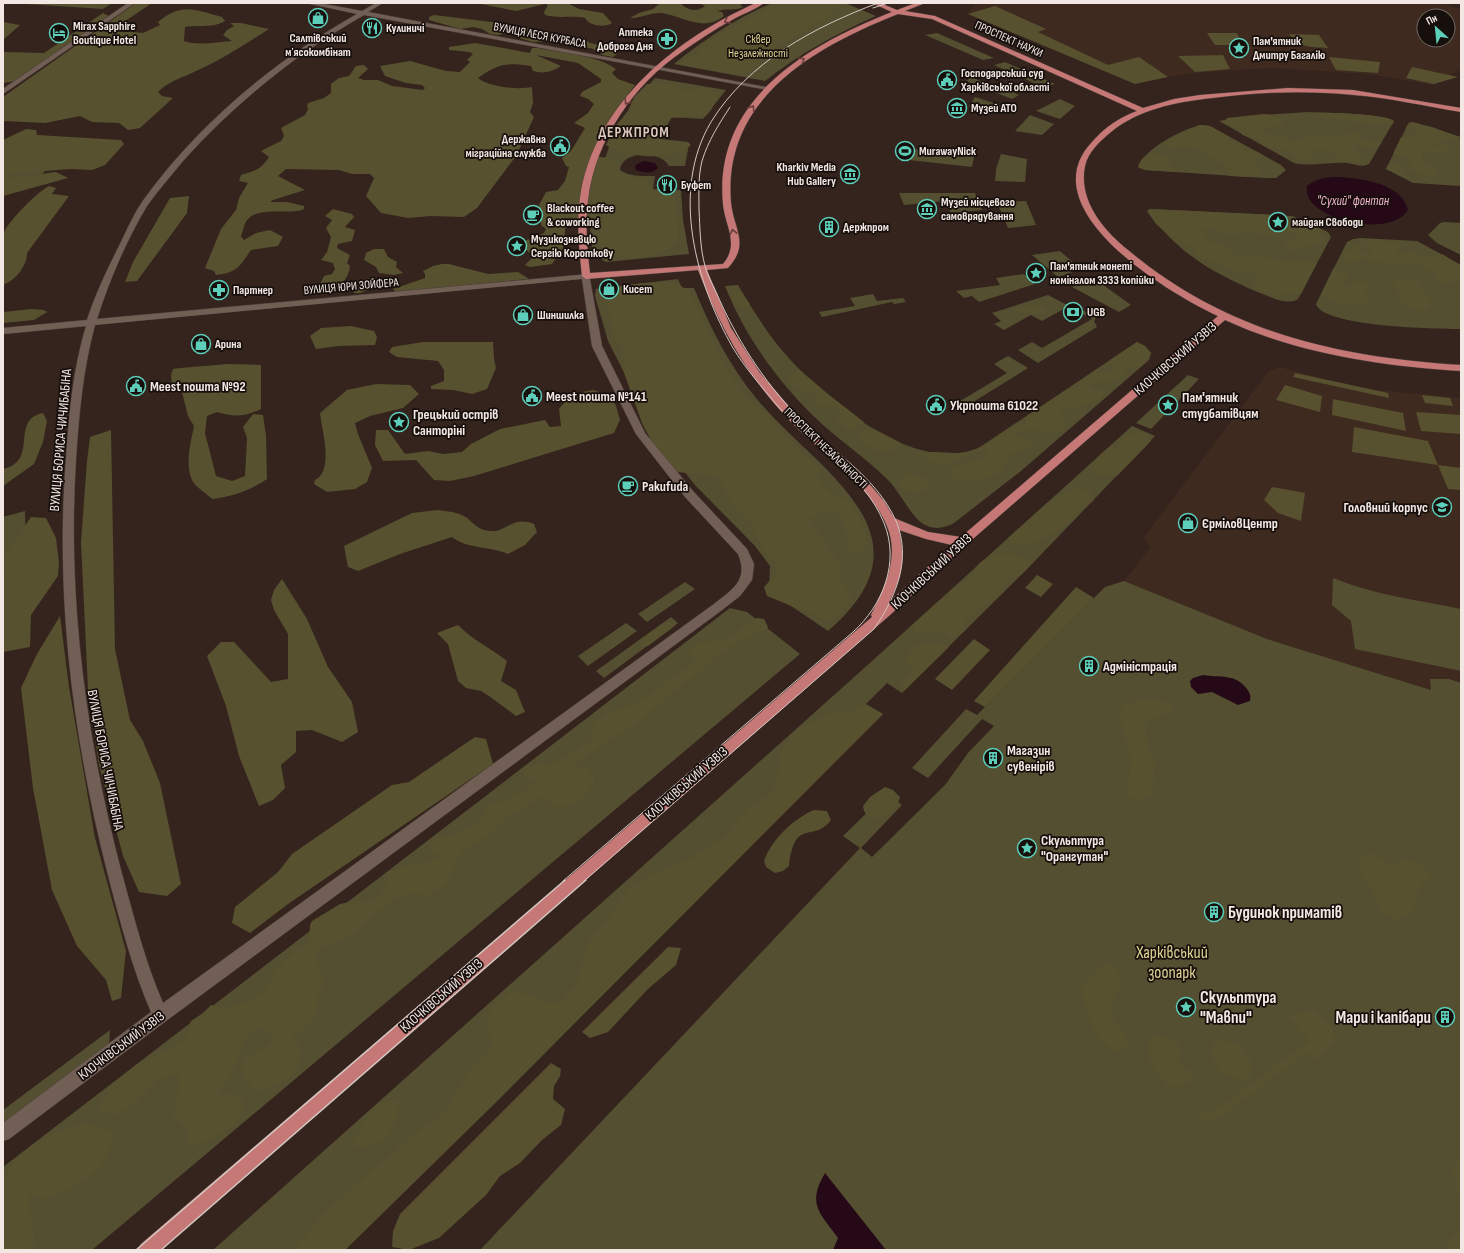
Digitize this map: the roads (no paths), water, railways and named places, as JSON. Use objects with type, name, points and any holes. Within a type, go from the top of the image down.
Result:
[{"type":"main road","points":[[586,276],[582,223],[587,180],[606,134],[628,99],[656,68],[712,29],[761,3]]},
{"type":"main road","name":"ПРОСПЕКТ НАУКИ","points":[[874,3],[896,12],[933,17],[1141,110]]},
{"type":"main road","points":[[702,269],[725,266],[732,260],[737,249],[727,203],[728,168],[736,140],[750,110],[768,88],[792,66],[824,46],[896,12],[923,3],[933,17]]},
{"type":"main road","points":[[1461,110],[1374,95],[1300,90],[1268,90],[1214,95],[1141,110],[1124,119],[1109,129],[1095,142],[1086,154],[1082,165],[1080,178],[1083,195],[1089,212],[1106,236],[1134,260],[1187,297],[1224,316],[1278,337],[1339,353],[1425,366],[1461,368]]},
{"type":"main road","name":"ВУЛИЦЯ ЮРИ ЗОЙФЕРА","points":[[586,276],[702,269]]},
{"type":"main road","name":"ПРОСПЕКТ НЕЗАЛЕЖНОСТІ","points":[[702,269],[721,315],[737,347],[757,374],[796,421],[866,486],[890,521],[896,537],[897,566],[889,593],[872,624]]},
{"type":"main road","name":"КЛОЧКІВСЬКИЙ УЗВІЗ","points":[[148,1250],[872,624],[963,541],[1224,316]]},
{"type":"main road","points":[[890,521],[925,536],[947,541],[963,541]]},
{"type":"street","points":[[3,92],[132,3]]},
{"type":"street","name":"ВУЛИЦЯ ЛЕСЯ КУРБАСА","points":[[309,3],[768,88]]},
{"type":"street","name":"ВУЛИЦЯ БОРИСА ЧИЧИБАБІНА","points":[[160,1015],[150,994],[119,891],[94,788],[80,710],[71,628],[67,566],[67,495],[74,415],[82,360],[91,322],[115,260],[144,206],[181,158],[272,74],[362,13],[380,3]]},
{"type":"street","name":"ВУЛИЦЯ ЮРИ ЗОЙФЕРА","points":[[3,331],[586,276]]},
{"type":"street","name":"КЛОЧКІВСЬКИЙ УЗВІЗ","points":[[3,1133],[160,1015],[718,607],[736,593],[748,577],[748,564],[743,552],[689,494],[641,434],[597,346],[586,276]]},
{"type":"water","points":[[644,161],[655,163],[658,168],[648,172],[636,170],[635,165]]},
{"type":"water","name":"\"Сухий\" фонтан","points":[[1340,177],[1370,181],[1389,188],[1404,200],[1408,209],[1399,218],[1385,223],[1368,224],[1350,222],[1332,216],[1318,208],[1309,198],[1307,186],[1322,178]]},
{"type":"water","points":[[1203,675],[1227,677],[1237,680],[1250,693],[1250,701],[1238,705],[1212,692],[1198,694],[1191,687],[1190,681],[1193,678]]},
{"type":"water","points":[[825,1173],[886,1250],[833,1250],[838,1238],[825,1221],[816,1200],[820,1184]]},
{"type":"tram line","points":[[563,881],[853,632],[873,609],[886,582],[890,553],[888,538],[884,523],[875,505],[850,474],[790,420],[748,370],[733,348],[708,295],[699,266],[693,236],[690,207],[692,177],[699,149],[711,122],[726,101],[744,81],[763,64],[807,35],[830,23],[878,3]]},
{"type":"tram line","points":[[873,8],[888,3]]},
{"type":"tram line","points":[[584,881],[874,629],[895,591],[902,563],[901,535],[896,521],[887,505],[877,491],[852,465],[799,418],[762,374],[732,326],[707,273],[700,238],[700,173],[707,147],[730,107]]},
{"type":"tram line","points":[[136,1250],[565,880]]},
{"type":"tram line","points":[[161,1250],[586,880]]},
{"type":"place","name":"Салтівський мʼясокомбінат","points":[[318,18]]},
{"type":"place","name":"Кулиничі","points":[[372,28]]},
{"type":"place","name":"Mirax Sapphire Boutique Hotel","points":[[59,33]]},
{"type":"place","name":"Аптека Доброго Дня","points":[[667,39]]},
{"type":"place","name":"Пам'ятник Дмитру Багалію","points":[[1239,48]]},
{"type":"place","name":"Господарський суд Харківської області","points":[[947,80]]},
{"type":"place","name":"Музей АТО","points":[[957,108]]},
{"type":"place","name":"Державна міграційна служба","points":[[560,146]]},
{"type":"place","name":"MurawayNick","points":[[905,151]]},
{"type":"place","name":"Kharkiv Media Hub Gallery","points":[[850,174]]},
{"type":"place","name":"Буфет","points":[[667,185]]},
{"type":"place","name":"Музей місцевого самоврядування","points":[[927,209]]},
{"type":"place","name":"Blackout coffee & coworking","points":[[533,215]]},
{"type":"place","name":"майдан Свободи","points":[[1278,222]]},
{"type":"place","name":"Держпром","points":[[829,227]]},
{"type":"place","name":"Музикознавцю Сергію Короткову","points":[[517,246]]},
{"type":"place","name":"Пам'ятник монеті номіналом 3333 копійки","points":[[1036,273]]},
{"type":"place","name":"Кисет","points":[[609,289]]},
{"type":"place","name":"Партнер","points":[[219,290]]},
{"type":"place","name":"UGB","points":[[1073,312]]},
{"type":"place","name":"Шиншилка","points":[[523,315]]},
{"type":"place","name":"Арина","points":[[201,344]]},
{"type":"place","name":"Meest пошта №92","points":[[136,386]]},
{"type":"place","name":"Meest пошта №141","points":[[532,396]]},
{"type":"place","name":"Укрпошта 61022","points":[[936,405]]},
{"type":"place","name":"Пам'ятник студбатівцям","points":[[1168,405]]},
{"type":"place","name":"Грецький острів Санторіні","points":[[399,422]]},
{"type":"place","name":"Pakufuda","points":[[628,486]]},
{"type":"place","name":"Головний корпус","points":[[1442,507]]},
{"type":"place","name":"ЄрміловЦентр","points":[[1188,523]]},
{"type":"place","name":"Адміністрація","points":[[1089,666]]},
{"type":"place","name":"Магазин сувенірів","points":[[993,758]]},
{"type":"place","name":"Скульптура \"Орангутан\"","points":[[1027,848]]},
{"type":"place","name":"Будинок приматів","points":[[1214,912]]},
{"type":"place","name":"Скульптура \"Мавпи\"","points":[[1186,1007]]},
{"type":"place","name":"Мари і капібари","points":[[1445,1017]]},
{"type":"district","name":"ДЕРЖПРОМ","points":[[634,132]]},
{"type":"park label","name":"Сквер Незалежності","points":[[758,46]]},
{"type":"park label","name":"Харківський зоопарк","points":[[1172,962]]}]
